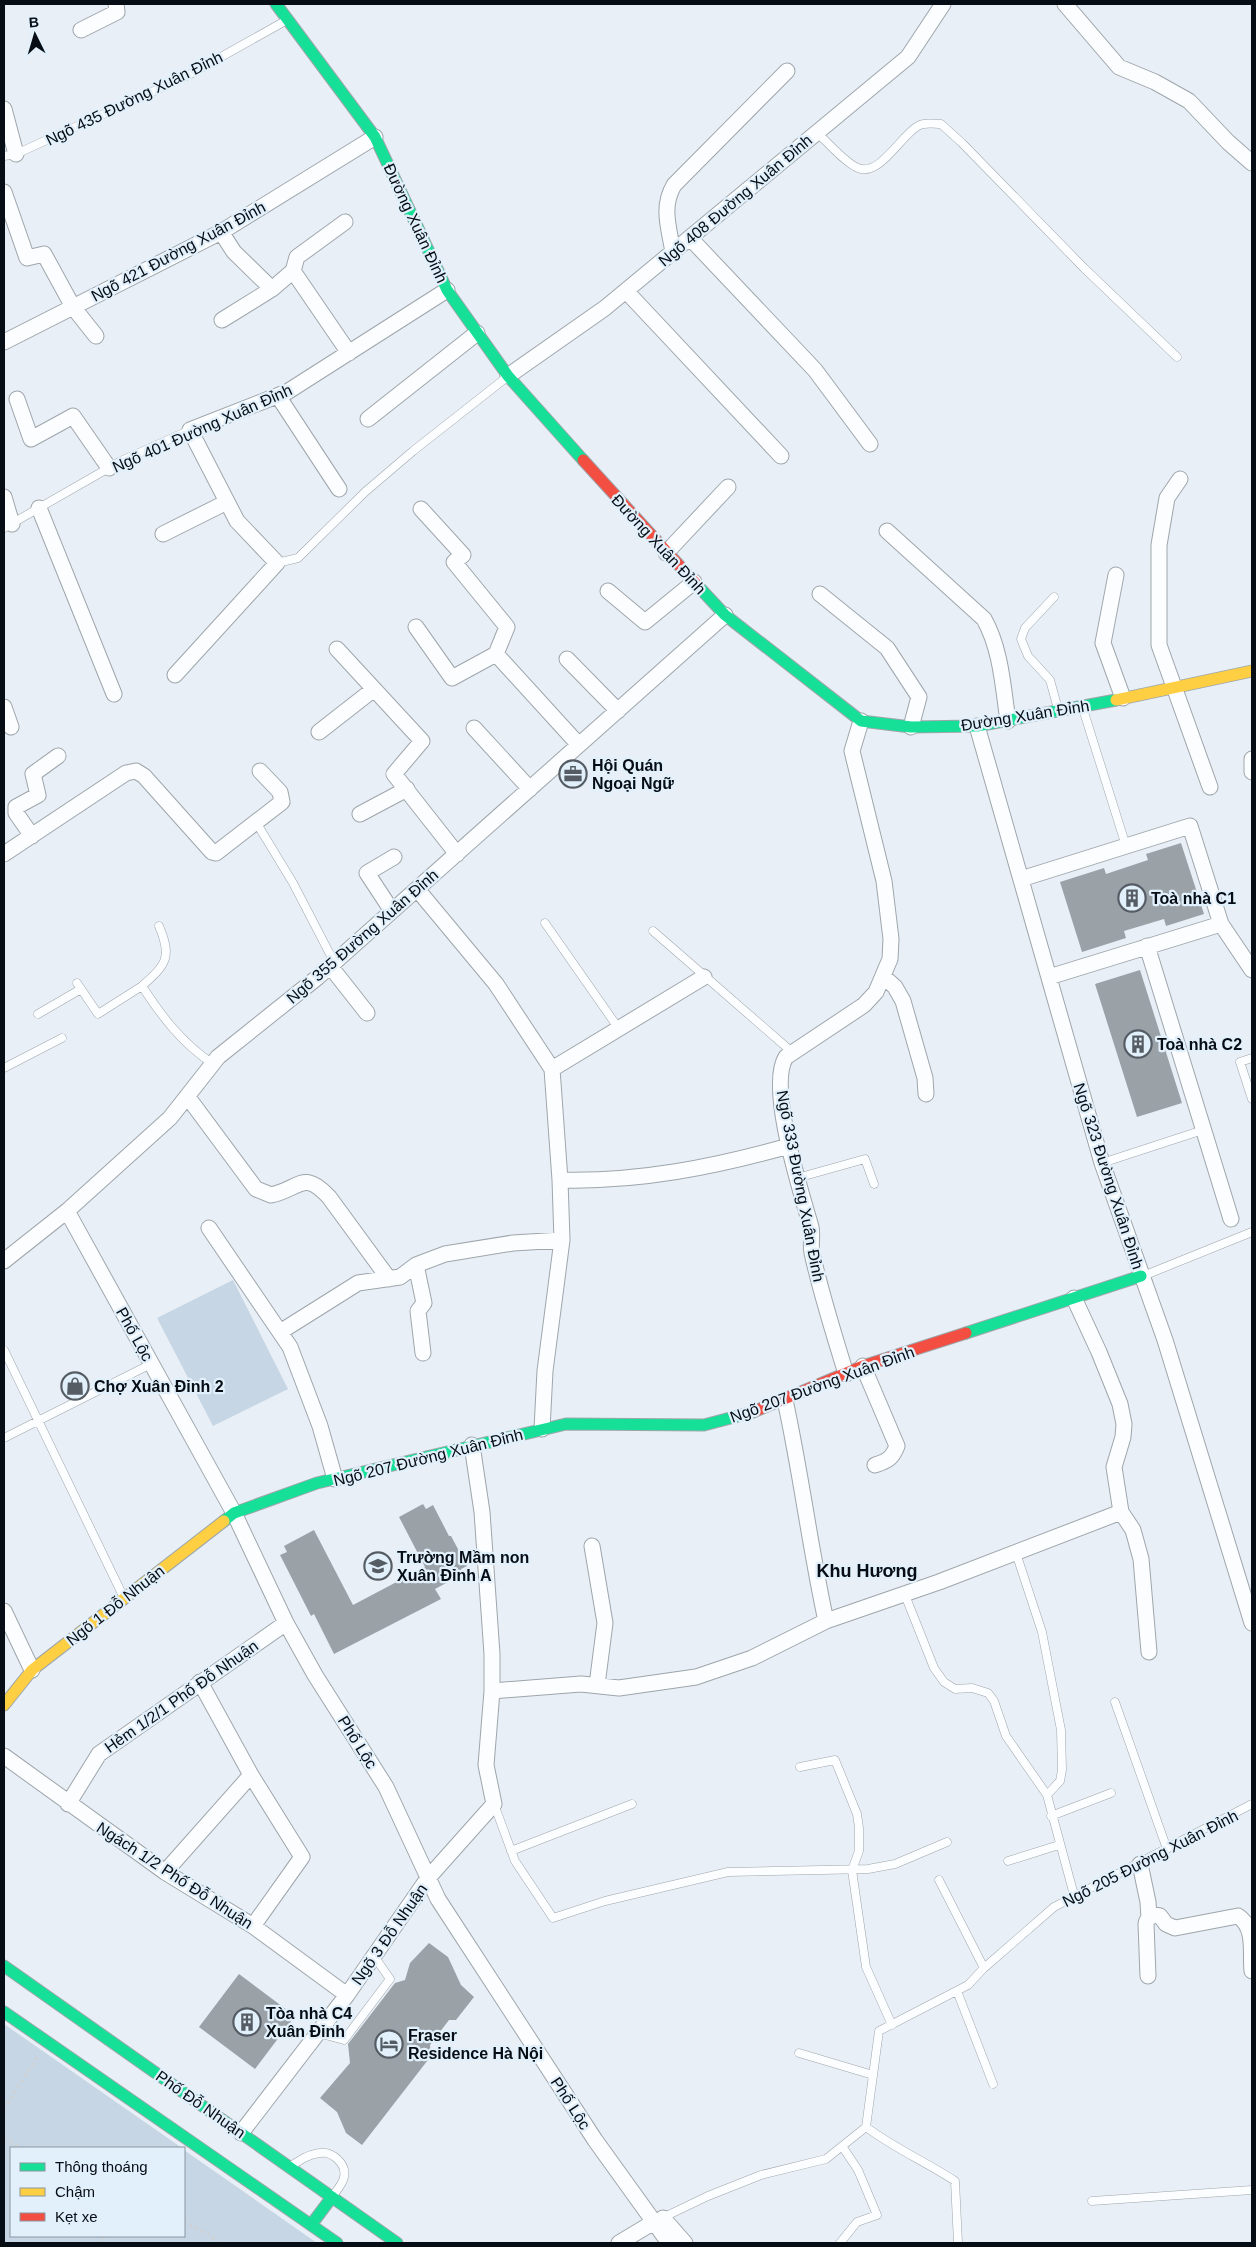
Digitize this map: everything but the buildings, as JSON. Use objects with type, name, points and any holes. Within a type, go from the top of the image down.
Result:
[{"type":"street","points":[[81,30],[117,12],[116,4]]},
{"type":"street","name":"Đường Xuân Đỉnh","points":[[276,4],[375,137],[447,290],[508,376],[666,553],[725,615],[861,720],[911,727],[977,726],[1083,707],[1252,671]]},
{"type":"street","name":"Ngõ 408 Đường Xuân Đỉnh","points":[[508,376],[605,308],[908,57],[943,4]]},
{"type":"street","points":[[1065,4],[1119,67],[1155,82],[1189,101],[1228,142],[1252,163]]},
{"type":"street","points":[[673,252],[665,207],[667,196],[674,185],[787,71]]},
{"type":"street","points":[[4,108],[10,155]]},
{"type":"street","name":"Ngõ 421 Đường Xuân Đỉnh","points":[[4,342],[221,232],[375,137]]},
{"type":"street","points":[[4,192],[27,258],[44,254],[73,307],[96,336]]},
{"type":"street","points":[[222,320],[272,288],[293,271],[297,257],[345,222]]},
{"type":"street","points":[[221,232],[234,252],[272,288]]},
{"type":"street","points":[[690,238],[815,370],[870,444]]},
{"type":"street","points":[[293,271],[349,353]]},
{"type":"street","name":"Ngõ 401 Đường Xuân Đỉnh","points":[[190,430],[278,396],[447,290]]},
{"type":"street","points":[[626,291],[781,456]]},
{"type":"street","points":[[368,419],[477,333]]},
{"type":"street","points":[[278,396],[339,489]]},
{"type":"street","points":[[16,399],[31,439],[73,416],[109,468]]},
{"type":"street","points":[[175,675],[277,564],[237,521],[190,430]]},
{"type":"street","points":[[1180,478],[1167,498],[1159,545],[1159,645],[1210,787]]},
{"type":"street","points":[[666,553],[728,486]]},
{"type":"street","points":[[4,497],[8,526]]},
{"type":"street","points":[[163,534],[227,502]]},
{"type":"street","points":[[39,508],[114,694]]},
{"type":"street","points":[[416,627],[452,678],[496,654],[507,627],[454,562],[463,555],[421,509]]},
{"type":"street","points":[[887,531],[984,619],[998,655],[1008,721]]},
{"type":"street","points":[[1116,575],[1103,642],[1123,698]]},
{"type":"street","points":[[608,591],[644,622],[694,582]]},
{"type":"street","points":[[820,594],[887,648],[904,671],[919,697],[911,727]]},
{"type":"street","name":"Ngõ 355 Đường Xuân Đỉnh","points":[[4,1261],[67,1211],[170,1118],[213,1064],[332,964],[725,615]]},
{"type":"street","points":[[337,649],[422,741],[394,774],[457,854]]},
{"type":"street","points":[[496,654],[579,745]]},
{"type":"street","points":[[567,658],[618,710]]},
{"type":"street","points":[[319,732],[374,689]]},
{"type":"street","points":[[4,707],[11,726]]},
{"type":"street","name":"Ngõ 333 Đường Xuân Đỉnh","points":[[846,1374],[810,1243],[811,1229],[797,1178],[782,1104],[780,1071],[782,1063],[792,1052],[864,1005],[876,992],[884,977],[890,959],[891,939],[884,881],[852,751],[861,720]]},
{"type":"street","name":"Ngõ 323 Đường Xuân Đỉnh","points":[[977,726],[1102,1163],[1165,1340],[1252,1623]]},
{"type":"street","points":[[474,728],[530,789]]},
{"type":"street","points":[[32,836],[16,814],[16,807],[38,795],[33,774],[58,756]]},
{"type":"street","points":[[1252,760],[1252,772]]},
{"type":"street","points":[[4,854],[126,773],[136,771],[144,776],[212,852],[216,853],[282,802],[280,792],[260,771]]},
{"type":"street","points":[[360,814],[407,789]]},
{"type":"street","points":[[1021,879],[1190,826],[1221,924],[1252,970]]},
{"type":"street","points":[[392,911],[367,873],[394,857]]},
{"type":"street","points":[[417,889],[496,984],[552,1069],[560,1180],[562,1240],[545,1371],[542,1429]]},
{"type":"street","points":[[1049,977],[1221,924]]},
{"type":"street","points":[[1147,946],[1231,1219]]},
{"type":"street","points":[[332,964],[367,1013]]},
{"type":"street","points":[[552,1069],[704,977]]},
{"type":"street","points":[[884,977],[895,987],[903,1001],[923,1070],[926,1094]]},
{"type":"street","points":[[188,1096],[256,1189],[271,1195],[304,1181],[318,1185],[329,1197],[389,1279]]},
{"type":"street","points":[[560,1180],[602,1181],[681,1172],[732,1162],[790,1146]]},
{"type":"street","name":"Phố Lộc","points":[[67,1211],[234,1514],[286,1623],[315,1675],[386,1788],[438,1899],[595,2140],[658,2220]]},
{"type":"street","points":[[209,1228],[290,1346],[320,1426],[335,1479]]},
{"type":"street","points":[[280,1332],[358,1283],[400,1278],[416,1265],[445,1254],[513,1243],[562,1240]]},
{"type":"street","points":[[416,1265],[424,1303],[418,1311],[423,1353]]},
{"type":"street","name":"Ngõ 207 Đường Xuân Đỉnh","points":[[234,1514],[317,1483],[472,1444],[566,1424],[704,1425],[747,1415],[863,1366],[1141,1276]]},
{"type":"street","points":[[1074,1298],[1100,1352],[1120,1404],[1124,1424],[1123,1437],[1114,1467],[1121,1512],[1133,1530],[1141,1559],[1149,1652]]},
{"type":"street","points":[[863,1366],[897,1446],[893,1456],[887,1461],[875,1465]]},
{"type":"street","points":[[785,1400],[798,1462],[812,1556],[826,1621]]},
{"type":"street","points":[[472,1444],[482,1512],[492,1654],[492,1691],[486,1765],[494,1804]]},
{"type":"street","points":[[492,1691],[581,1684],[619,1688],[696,1677],[752,1658],[826,1621],[905,1595],[1121,1512]]},
{"type":"street","name":"Ngõ 1 Đỗ Nhuận","points":[[4,1705],[32,1670],[234,1514]]},
{"type":"street","points":[[592,1546],[604,1623],[597,1686]]},
{"type":"street","points":[[4,1611],[32,1670]]},
{"type":"street","name":"Hẻm 1/2/1 Phố Đỗ Nhuận","points":[[68,1804],[99,1754],[286,1623]]},
{"type":"street","points":[[200,1682],[251,1775],[302,1857],[254,1926]]},
{"type":"street","name":"Ngách 1/2 Phố Đỗ Nhuận","points":[[4,1756],[68,1804],[166,1872],[254,1926],[346,1995]]},
{"type":"street","points":[[166,1872],[251,1775]]},
{"type":"street","name":"Ngõ 3 Đỗ Nhuận","points":[[240,2133],[346,1995],[428,1878],[494,1804]]},
{"type":"street","points":[[1140,1864],[1148,1902],[1149,1918],[1146,1924],[1148,1976]]},
{"type":"street","points":[[1149,1918],[1160,1916],[1166,1924],[1175,1928],[1238,1916],[1246,1923],[1250,1935],[1252,1971]]},
{"type":"street","name":"Phố Đỗ Nhuận","points":[[4,1966],[398,2243]]},
{"type":"street","points":[[4,2012],[337,2243]]},
{"type":"street","points":[[311,2225],[332,2197]]},
{"type":"street","points":[[619,2243],[658,2220]]},
{"type":"street","points":[[658,2220],[670,2243]]},
{"type":"street","points":[[658,2220],[686,2243]]},
{"type":"lane","name":"Ngõ 435 Đường Xuân Đỉnh","points":[[10,155],[187,76],[288,20]]},
{"type":"lane","points":[[817,133],[857,168],[866,169],[876,166],[918,126],[941,124],[962,142],[1084,268],[1176,357]]},
{"type":"lane","points":[[277,564],[298,558],[372,486],[508,376]]},
{"type":"lane","name":"Ngõ 401 Đường Xuân Đỉnh","points":[[8,526],[109,468],[190,430]]},
{"type":"lane","points":[[1054,597],[1025,628],[1021,639],[1028,656],[1050,680],[1059,711]]},
{"type":"lane","points":[[1083,707],[1126,846]]},
{"type":"lane","points":[[256,822],[293,883],[332,964]]},
{"type":"lane","points":[[545,923],[619,1029]]},
{"type":"lane","points":[[38,1014],[79,986],[98,1014],[142,986],[158,972],[164,962],[167,945],[159,926]]},
{"type":"lane","points":[[653,931],[792,1052]]},
{"type":"lane","points":[[142,986],[180,1038],[192,1050],[213,1064]]},
{"type":"lane","points":[[4,1068],[62,1038]]},
{"type":"lane","points":[[1252,1058],[1240,1062],[1252,1099]]},
{"type":"lane","points":[[1102,1163],[1203,1130]]},
{"type":"lane","points":[[797,1178],[864,1159],[874,1184]]},
{"type":"lane","name":"Ngõ 207 Đường Xuân Đỉnh","points":[[1141,1276],[1252,1232]]},
{"type":"lane","points":[[4,1350],[36,1422],[124,1598]]},
{"type":"lane","points":[[4,1438],[151,1364]]},
{"type":"lane","points":[[1016,1553],[1042,1632],[1060,1730],[1062,1770],[1060,1781],[1047,1795]]},
{"type":"lane","points":[[905,1595],[934,1668],[944,1682],[955,1689],[972,1688],[988,1693],[994,1701],[1006,1736],[1047,1795],[1051,1816],[1074,1895]]},
{"type":"lane","points":[[1115,1702],[1167,1849]]},
{"type":"lane","points":[[800,1767],[835,1760],[857,1814],[860,1828],[859,1851],[852,1870],[866,1967],[892,2025]]},
{"type":"lane","points":[[1051,1816],[1111,1793]]},
{"type":"lane","points":[[494,1804],[515,1861],[553,1918],[605,1901],[728,1872],[852,1870],[895,1864],[947,1842]]},
{"type":"lane","points":[[511,1851],[632,1804]]},
{"type":"lane","name":"Ngõ 205 Đường Xuân Đỉnh","points":[[866,2127],[879,2031],[968,1986],[984,1968],[1054,1907],[1074,1895],[1140,1864],[1252,1804]]},
{"type":"lane","points":[[1008,1862],[1059,1845]]},
{"type":"lane","points":[[939,1880],[984,1968]]},
{"type":"lane","points":[[318,2032],[344,2040],[390,1979],[374,1956]]},
{"type":"lane","points":[[957,1991],[993,2084]]},
{"type":"lane","points":[[799,2053],[873,2075]]},
{"type":"lane","points":[[658,2220],[761,2174],[826,2159],[866,2127],[888,2143],[921,2159],[955,2181],[958,2243]]},
{"type":"lane","points":[[840,2243],[857,2222],[877,2215],[858,2170],[842,2146]]},
{"type":"lane","points":[[289,2167],[312,2154],[323,2152],[334,2156],[341,2162],[345,2172],[342,2183],[332,2197]]},
{"type":"lane","points":[[1092,2201],[1252,2190]]},
{"type":"path","points":[[4,2109],[47,2042]]},
{"type":"path","points":[[4,2138],[21,2147]]},
{"type":"path","points":[[185,2222],[208,2234],[218,2243]]},
{"type":"shaded area","points":[[233,1280],[288,1389],[213,1426],[157,1318]]},
{"type":"shaded area","points":[[4,2024],[181,2147],[10,2147],[10,2237],[185,2237],[185,2151],[317,2243],[4,2243]]},
{"type":"traffic: fast","points":[[276,4],[375,137],[447,290],[508,376],[583,460]]},
{"type":"traffic: fast","points":[[697,585],[725,615],[861,721],[911,727],[977,726],[1116,700]]},
{"type":"traffic: fast","points":[[966,1333],[1141,1276]]},
{"type":"traffic: fast","points":[[224,1521],[234,1513],[317,1483],[566,1424],[704,1425],[753,1412]]},
{"type":"traffic: fast","points":[[4,1966],[397,2243]]},
{"type":"traffic: fast","points":[[4,2012],[337,2243]]},
{"type":"traffic: fast","points":[[311,2225],[332,2197]]},
{"type":"traffic: slow","points":[[1116,700],[1252,671]]},
{"type":"traffic: slow","points":[[4,1705],[32,1670],[224,1521]]},
{"type":"traffic: jam","points":[[583,460],[697,585]]},
{"type":"traffic: jam","points":[[753,1412],[863,1366],[966,1333]]},
{"type":"place","name":"Hội Quán Ngoại Ngữ","points":[[573,774]]},
{"type":"place","name":"Toà nhà C1","points":[[1132,898]]},
{"type":"place","name":"Toà nhà C2","points":[[1138,1044]]},
{"type":"place","name":"Chợ Xuân Đỉnh 2","points":[[75,1386]]},
{"type":"place","name":"Trường Mầm non Xuân Đỉnh A","points":[[378,1566]]},
{"type":"place","name":"Tòa nhà C4 Xuân Đỉnh","points":[[247,2022]]},
{"type":"place","name":"Fraser Residence Hà Nội","points":[[389,2044]]},
{"type":"district","name":"Khu Hương","points":[[867,1571]]}]
